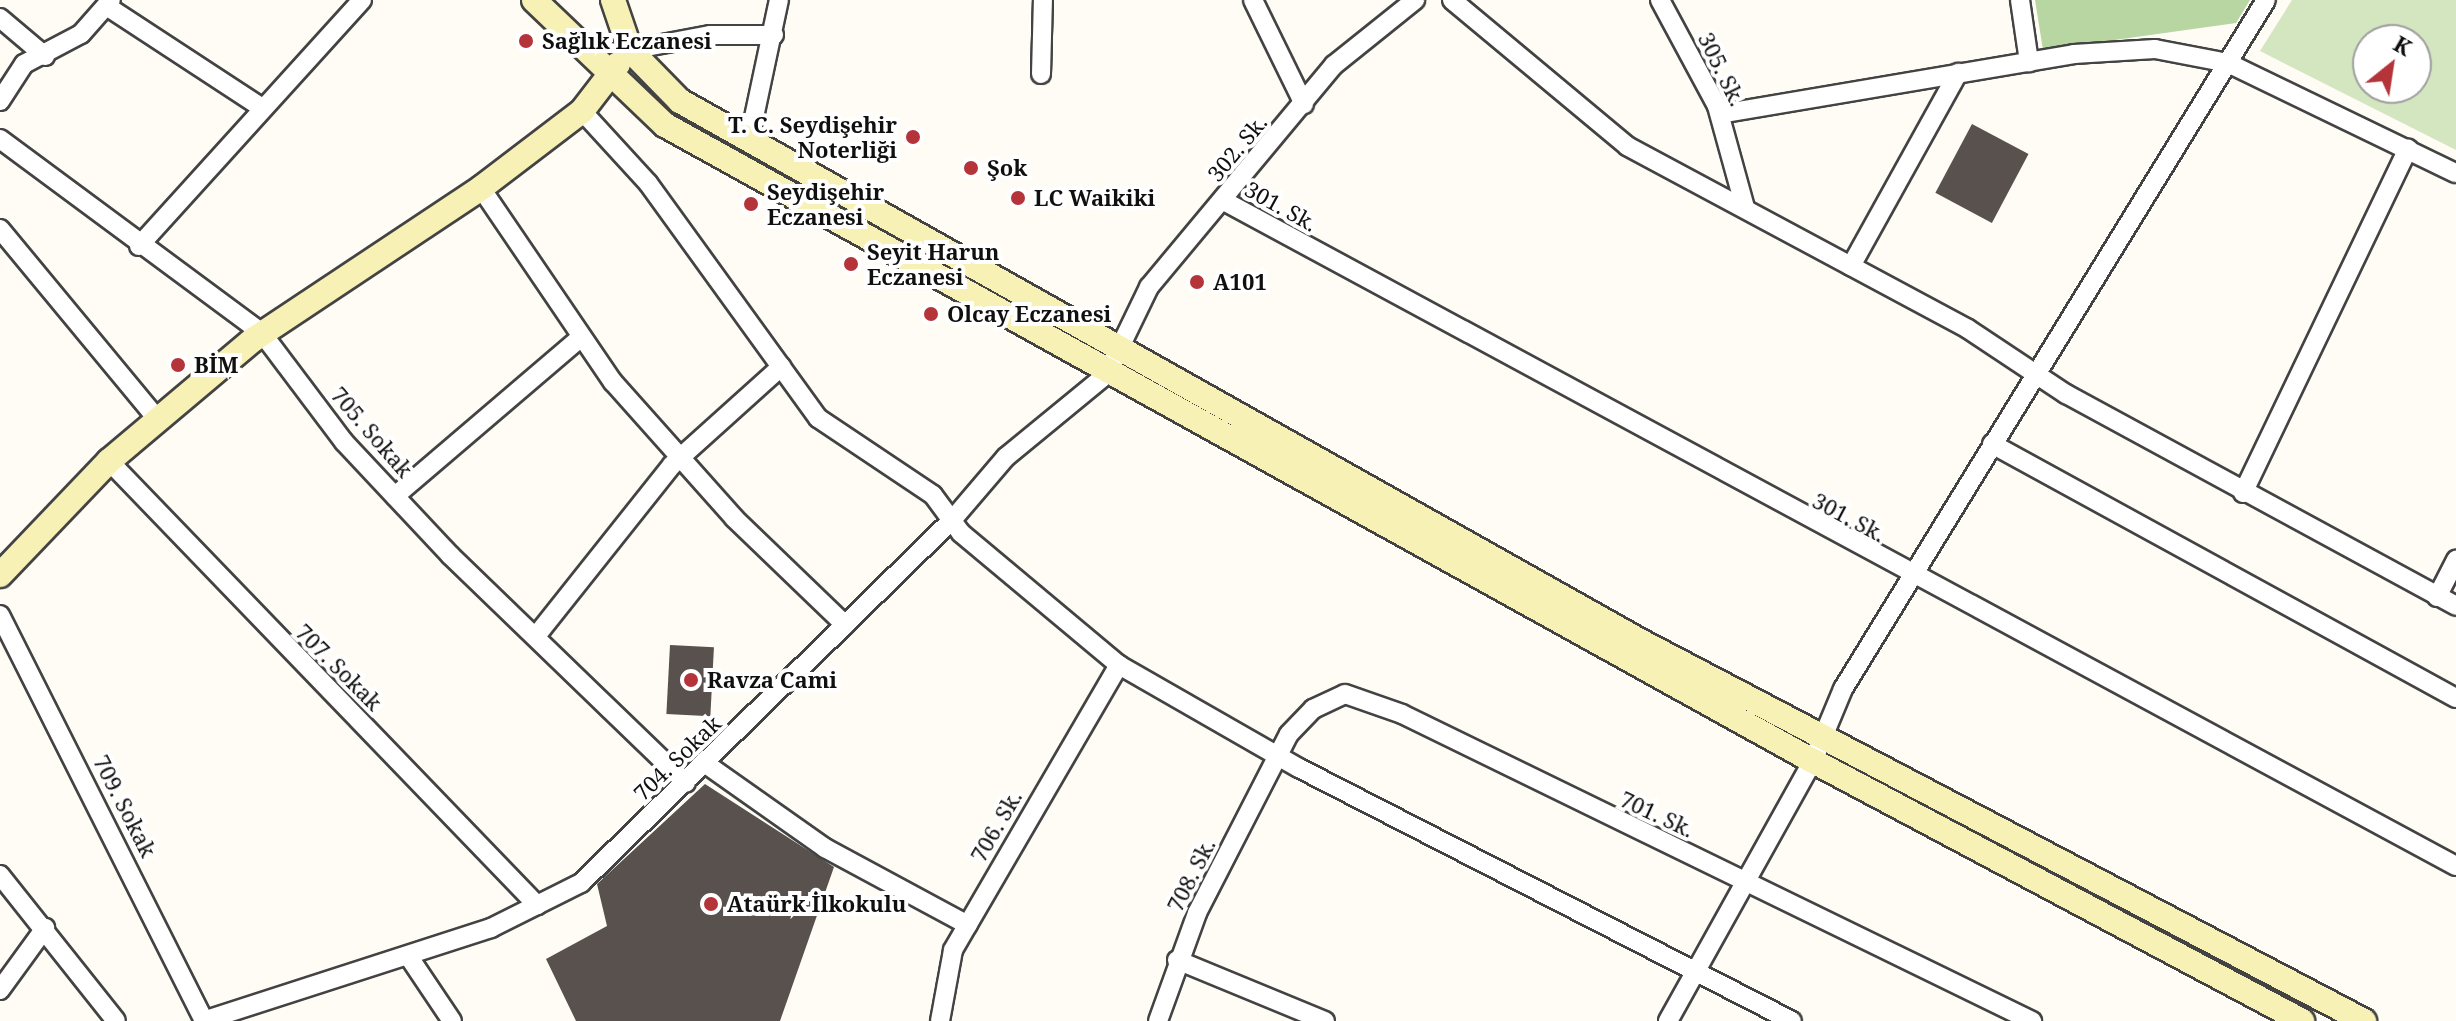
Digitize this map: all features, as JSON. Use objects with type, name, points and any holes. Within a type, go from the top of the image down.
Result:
[{"type":"main road","points":[[613,0],[630,50],[680,101],[750,136],[1123,348],[1820,736],[2364,1021]]},
{"type":"main road","points":[[538,2],[665,125],[1107,374],[1813,761],[2302,1021]]},
{"type":"main road","points":[[2,564],[109,461],[262,333],[481,188],[582,111],[630,50]]},
{"type":"street","points":[[139,246],[261,107],[362,0]]},
{"type":"street","points":[[750,136],[774,35],[779,0]]},
{"type":"street","points":[[1041,74],[1043,0]]},
{"type":"street","points":[[1253,0],[1304,104]]},
{"type":"street","name":"302. Sk.","points":[[1123,348],[1149,287],[1224,201],[1334,65],[1415,0]]},
{"type":"street","points":[[1452,0],[1627,146],[1851,266],[2243,493],[2456,606]]},
{"type":"street","name":"305. Sk.","points":[[1660,0],[1720,114],[1745,208]]},
{"type":"street","points":[[2020,0],[2029,62]]},
{"type":"street","points":[[1668,1021],[1742,883],[1813,761],[1820,736],[1992,444],[2266,0]]},
{"type":"street","points":[[0,101],[24,64],[45,56],[109,4],[261,107]]},
{"type":"street","points":[[0,18],[45,56]]},
{"type":"street","points":[[630,50],[710,35],[774,35]]},
{"type":"street","points":[[1720,114],[2029,62],[2155,49],[2228,63],[2456,173]]},
{"type":"street","points":[[1851,266],[1958,73]]},
{"type":"street","points":[[582,111],[648,183],[818,418],[933,495],[1024,589],[1119,665],[1278,756],[1792,1021]]},
{"type":"street","name":"705. Sokak","points":[[0,139],[139,246],[262,333],[395,496],[686,783]]},
{"type":"street","points":[[2243,493],[2408,149]]},
{"type":"street","points":[[481,188],[581,337],[734,518],[845,625]]},
{"type":"street","name":"301. Sk.","points":[[1224,201],[1915,579],[2456,866]]},
{"type":"street","points":[[0,229],[158,420]]},
{"type":"street","points":[[395,496],[581,337]]},
{"type":"street","name":"704. Sokak","points":[[203,1021],[264,1012],[537,905],[581,883],[953,519],[1006,457],[1107,374],[1123,348]]},
{"type":"street","points":[[536,636],[683,456],[781,367]]},
{"type":"street","points":[[1992,444],[2456,698]]},
{"type":"street","name":"707. Sokak","points":[[109,461],[537,905]]},
{"type":"street","points":[[2437,597],[2456,560]]},
{"type":"street","name":"709. Sokak","points":[[0,615],[203,1021]]},
{"type":"street","name":"706. Sk.","points":[[940,1021],[953,950],[1119,665]]},
{"type":"street","name":"701. Sk.","points":[[1278,756],[1313,709],[1345,694],[1402,714],[1742,883],[2032,1021]]},
{"type":"street","name":"708. Sk.","points":[[1158,1021],[1177,960],[1278,756]]},
{"type":"street","points":[[706,764],[825,848],[968,925]]},
{"type":"street","points":[[0,875],[116,1021]]},
{"type":"street","points":[[0,990],[45,928]]},
{"type":"street","points":[[409,957],[452,1021]]},
{"type":"street","points":[[1177,960],[1325,1021]]},
{"type":"green space","points":[[2035,0],[2250,0],[2236,23],[2043,50]]},
{"type":"green space","points":[[2292,0],[2456,0],[2456,150],[2365,104],[2432,104],[2432,24],[2352,24],[2352,97],[2260,51]]},
{"type":"building","points":[[1972,124],[2029,154],[1992,223],[1935,193]]},
{"type":"building","name":"Ravza Cami","points":[[670,645],[714,647],[710,716],[666,714]]},
{"type":"building","name":"Ataürk İlkokulu","points":[[705,784],[834,867],[780,1021],[576,1021],[546,959],[607,926],[597,884]]},
{"type":"place","name":"Sağlık Eczanesi","points":[[526,41]]},
{"type":"place","name":"T. C. Seydişehir Noterliği","points":[[913,137]]},
{"type":"place","name":"Şok","points":[[971,168]]},
{"type":"place","name":"LC Waikiki","points":[[1018,198]]},
{"type":"place","name":"Seydişehir Eczanesi","points":[[751,204]]},
{"type":"place","name":"Seyit Harun Eczanesi","points":[[851,264]]},
{"type":"place","name":"A101","points":[[1197,282]]},
{"type":"place","name":"Olcay Eczanesi","points":[[931,314]]},
{"type":"place","name":"BİM","points":[[178,365]]},
{"type":"place","name":"Ravza Cami","points":[[691,680]]},
{"type":"place","name":"Ataürk İlkokulu","points":[[711,904]]}]
